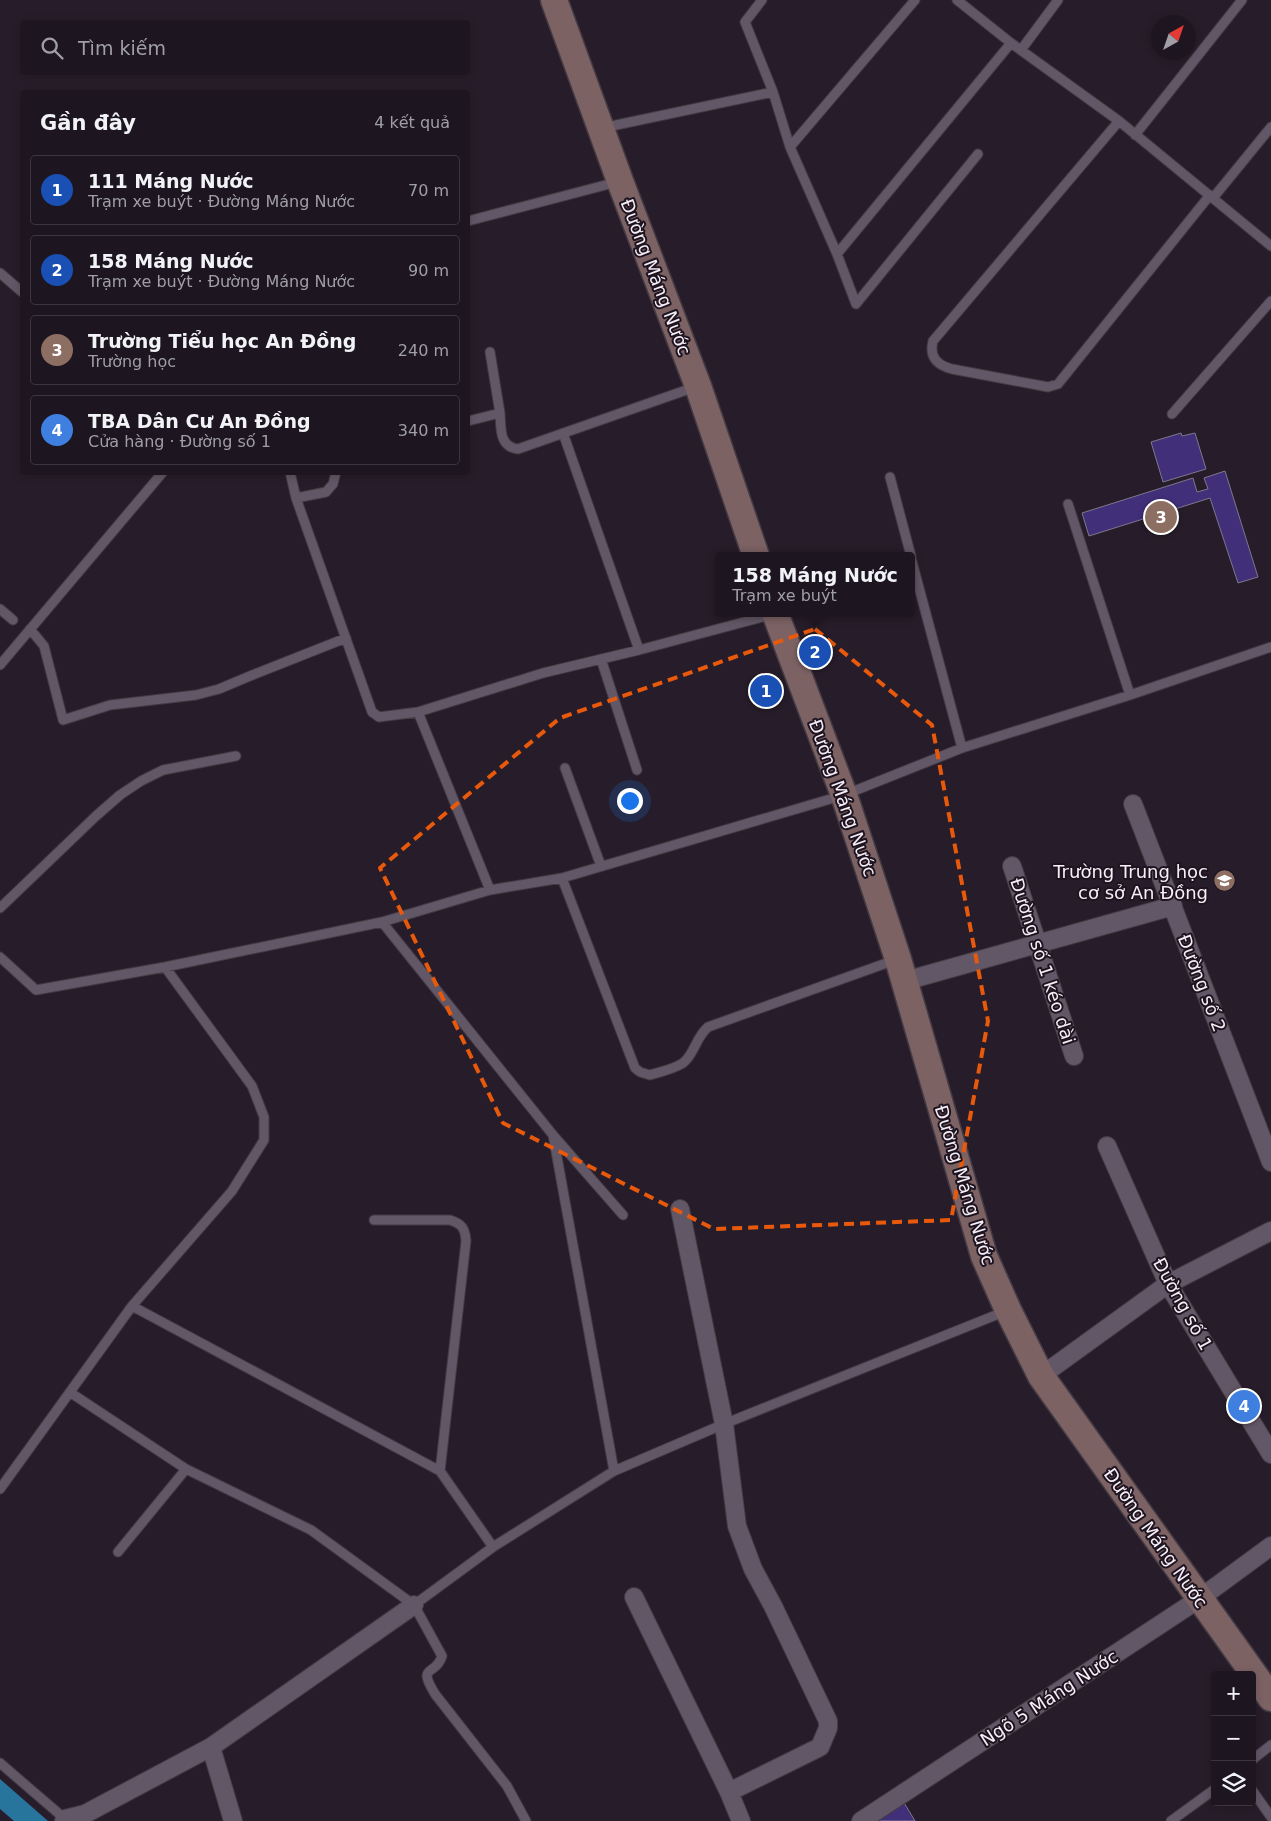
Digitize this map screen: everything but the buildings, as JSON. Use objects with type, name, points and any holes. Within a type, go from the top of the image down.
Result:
[{"type":"main road","name":"Đường Máng Nước","points":[[554,0],[698,386],[755,552]]},
{"type":"main road","name":"Đường Máng Nước","points":[[776,617],[844,795],[902,970],[984,1256],[1008,1310],[1042,1376],[1271,1698]]},
{"type":"street","name":"Đường số 2","points":[[1133,804],[1271,1162]]},
{"type":"street","name":"Đường số 1 kéo dài","points":[[1012,866],[1074,1056]]},
{"type":"street","points":[[902,970],[1037,944],[1173,906]]},
{"type":"street","name":"Đường số 1","points":[[1107,1146],[1168,1284],[1271,1454]]},
{"type":"street","points":[[680,1209],[724,1424],[737,1526],[753,1569],[773,1606],[828,1721],[828,1728],[820,1747],[729,1792]]},
{"type":"street","points":[[1042,1376],[1168,1284],[1271,1231]]},
{"type":"street","name":"Ngõ 5 Máng Nước","points":[[861,1821],[1199,1598],[1271,1546]]},
{"type":"street","points":[[634,1597],[729,1792],[741,1821]]},
{"type":"street","points":[[64,1820],[85,1814],[211,1747],[414,1605]]},
{"type":"street","points":[[211,1747],[233,1821]]},
{"type":"lane","points":[[762,0],[745,22],[773,92],[790,147],[837,254],[856,304],[978,154]]},
{"type":"lane","points":[[790,147],[915,0]]},
{"type":"lane","points":[[957,0],[1010,43],[1119,121],[1271,246]]},
{"type":"lane","points":[[1020,50],[1058,0]]},
{"type":"lane","points":[[1135,135],[1242,0]]},
{"type":"lane","points":[[837,254],[1010,43]]},
{"type":"lane","points":[[602,128],[773,92]]},
{"type":"lane","points":[[1119,121],[933,341],[931,349],[932,356],[936,362],[952,369],[1048,387],[1058,384],[1271,127]]},
{"type":"lane","points":[[470,220],[620,181]]},
{"type":"lane","points":[[0,273],[20,290]]},
{"type":"lane","points":[[1172,414],[1271,301]]},
{"type":"lane","points":[[490,352],[502,438],[506,445],[518,449],[698,386]]},
{"type":"lane","points":[[470,420],[500,413]]},
{"type":"lane","points":[[563,433],[640,650]]},
{"type":"lane","points":[[0,665],[160,475]]},
{"type":"lane","points":[[291,475],[296,498],[372,712],[379,717],[418,712],[543,673],[640,650],[764,617]]},
{"type":"lane","points":[[296,498],[326,492],[333,484],[335,475]]},
{"type":"lane","points":[[890,477],[910,552]]},
{"type":"lane","points":[[1068,504],[1130,695]]},
{"type":"lane","points":[[915,572],[962,748]]},
{"type":"lane","points":[[0,609],[13,620]]},
{"type":"lane","points":[[30,629],[44,646],[63,720],[110,705],[196,695],[219,690],[346,638]]},
{"type":"lane","points":[[0,957],[36,990],[165,967],[382,922],[490,890],[562,878],[844,795],[962,748],[1130,695],[1271,647]]},
{"type":"lane","points":[[601,659],[637,770]]},
{"type":"lane","points":[[418,712],[490,890]]},
{"type":"lane","points":[[0,908],[96,816],[140,781],[163,770],[236,756]]},
{"type":"lane","points":[[565,768],[601,866]]},
{"type":"lane","points":[[562,878],[635,1068],[644,1075],[650,1076],[682,1064],[689,1056],[700,1033],[708,1027],[902,970]]},
{"type":"lane","points":[[382,922],[552,1135],[624,1215]]},
{"type":"lane","points":[[0,1489],[132,1306],[232,1191],[264,1140],[264,1117],[252,1086],[165,967]]},
{"type":"lane","points":[[552,1135],[614,1471]]},
{"type":"lane","points":[[374,1220],[450,1220],[460,1223],[465,1230],[466,1241],[440,1471]]},
{"type":"lane","points":[[132,1306],[440,1471],[493,1547]]},
{"type":"lane","points":[[414,1605],[493,1547],[614,1471],[724,1424],[1008,1310]]},
{"type":"lane","points":[[71,1393],[186,1468],[311,1530],[414,1605],[442,1656],[437,1665],[428,1672],[426,1676],[428,1682],[435,1694],[507,1786],[526,1821]]},
{"type":"lane","points":[[118,1552],[186,1468]]},
{"type":"lane","points":[[1256,1757],[1271,1745]]},
{"type":"lane","points":[[0,1763],[64,1820]]},
{"type":"lane","points":[[1171,1821],[1211,1792]]},
{"type":"lane","points":[[1256,1796],[1271,1817]]},
{"type":"highlighted area","points":[[815,629],[932,725],[988,1021],[951,1220],[714,1229],[503,1123],[380,868],[560,718]]},
{"type":"water","points":[[0,1779],[48,1821],[14,1821],[0,1809]]},
{"type":"place","name":"Trường Tiểu học An Đồng","points":[[1161,517]]},
{"type":"place","name":"158 Máng Nước","points":[[815,652]]},
{"type":"place","name":"111 Máng Nước","points":[[766,691]]},
{"type":"place","name":"Trường Trung học cơ sở An Đồng","points":[[1224,881]]},
{"type":"place","name":"TBA Dân Cư An Đồng","points":[[1244,1406]]}]
